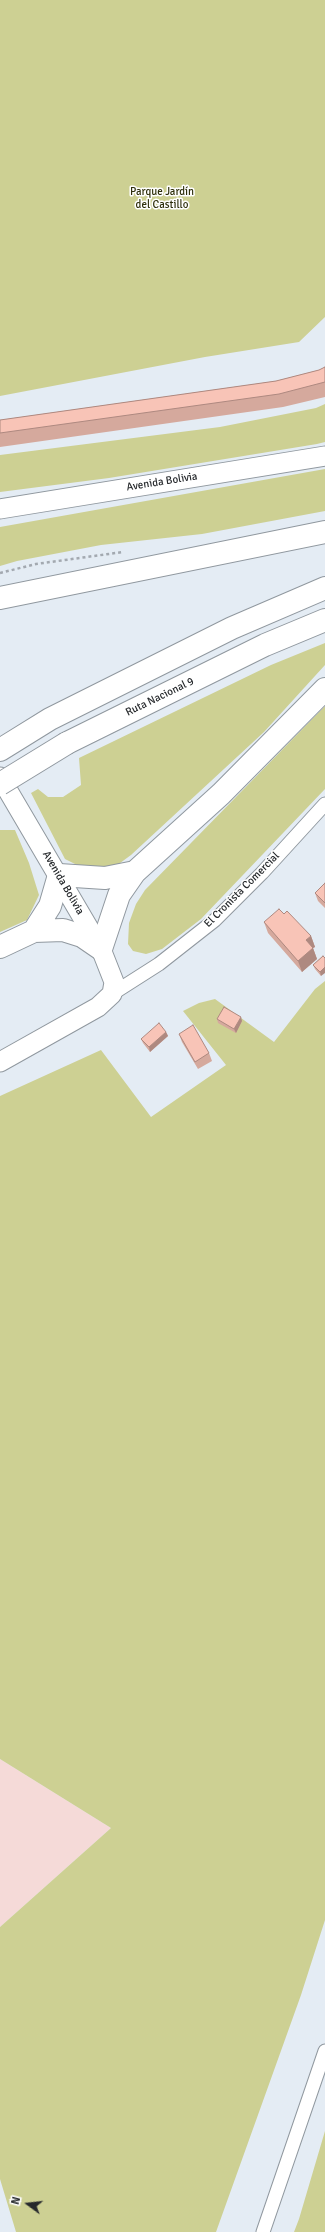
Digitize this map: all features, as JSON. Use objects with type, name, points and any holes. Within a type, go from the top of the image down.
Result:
[{"type":"highway","points":[[0,598],[325,532]]},
{"type":"highway","points":[[0,750],[50,719],[232,628],[325,588]]},
{"type":"highway","name":"Ruta Nacional 9","points":[[0,784],[67,743],[265,644],[325,620]]},
{"type":"highway","points":[[0,947],[34,931],[63,930],[82,936],[101,949],[118,895],[135,872],[221,794],[325,689]]},
{"type":"highway","points":[[34,931],[50,906],[59,875],[105,878],[135,872]]},
{"type":"street","name":"Avenida Bolivia","points":[[0,509],[325,456]]},
{"type":"street","name":"Avenida Bolivia","points":[[0,777],[59,875],[101,949],[114,982],[112,994]]},
{"type":"street","name":"El Cronista Comercial","points":[[112,994],[159,964],[215,920],[262,874],[325,804]]},
{"type":"street","points":[[0,1062],[98,1007],[112,994]]},
{"type":"street","points":[[263,2232],[325,2051]]},
{"type":"shaded area","points":[[0,1759],[111,1828],[0,1927]]},
{"type":"green space","name":"Parque Jardín del Castillo","points":[[0,0],[325,0],[325,317],[299,342],[205,357],[0,396]]},
{"type":"green space","points":[[325,404],[325,442],[109,478],[0,492],[0,455],[220,427],[316,408]]},
{"type":"green space","points":[[325,469],[325,511],[202,534],[101,545],[17,561],[0,566],[0,527]]},
{"type":"green space","points":[[325,643],[325,665],[264,732],[131,855],[116,866],[103,868],[77,865],[65,859],[31,793],[38,789],[48,797],[63,797],[81,785],[79,758],[271,665]]},
{"type":"green space","points":[[325,706],[325,789],[201,919],[162,949],[146,954],[133,951],[128,944],[129,923],[136,904],[145,890]]},
{"type":"green space","points":[[0,830],[15,830],[29,863],[39,895],[27,920],[0,932]]},
{"type":"green space","points":[[325,981],[325,1920],[301,1995],[216,2232],[16,2232],[0,2179],[0,1927],[111,1828],[0,1759],[0,1096],[101,1050],[151,1117],[226,1065],[183,1011],[199,1003],[215,999],[274,1042],[315,989]]},
{"type":"green space","points":[[325,2131],[325,2232],[294,2232],[299,2219]]},
{"type":"building","points":[[325,367],[325,382],[279,394],[0,433],[0,420],[276,381],[319,370]]},
{"type":"building","points":[[325,883],[325,903],[315,893]]},
{"type":"building","points":[[279,909],[284,914],[287,911],[311,936],[306,940],[313,948],[298,961],[264,922]]},
{"type":"building","points":[[323,956],[325,958],[325,967],[320,972],[313,965]]},
{"type":"building","points":[[224,1007],[241,1017],[234,1029],[217,1019]]},
{"type":"building","points":[[159,1023],[166,1032],[149,1047],[141,1039]]},
{"type":"building","points":[[193,1025],[209,1053],[195,1062],[179,1034]]}]
